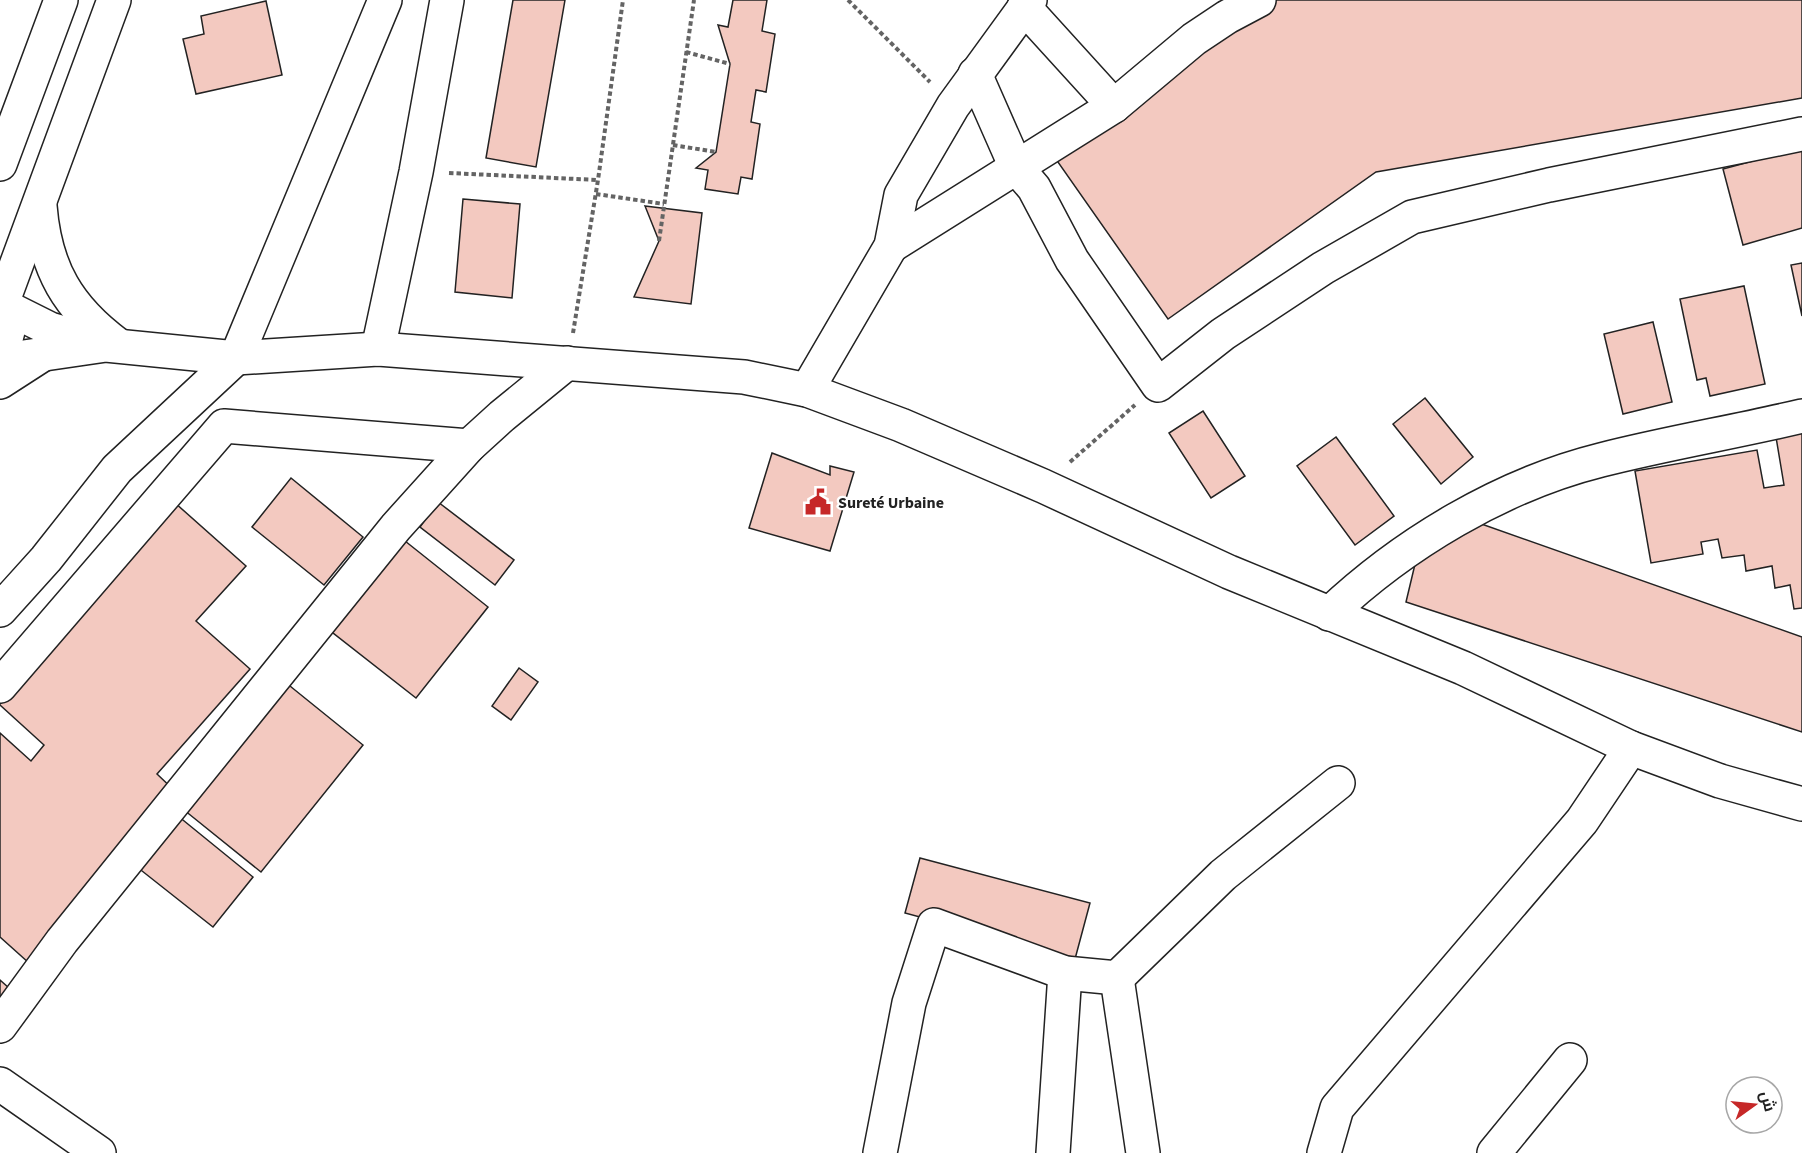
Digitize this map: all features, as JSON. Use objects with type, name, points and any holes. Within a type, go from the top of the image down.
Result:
[{"type":"street","points":[[0,164],[61,0]]},
{"type":"street","points":[[0,350],[8,333],[3,302],[114,0]]},
{"type":"street","points":[[0,610],[46,559],[117,469],[236,358],[385,0]]},
{"type":"street","points":[[378,349],[416,172],[447,0]]},
{"type":"street","points":[[891,246],[1114,106],[1194,39],[1227,17],[1259,0]]},
{"type":"street","points":[[807,390],[891,246],[901,195],[975,74],[1027,3],[1114,106]]},
{"type":"street","points":[[975,74],[1016,167],[1035,188],[1072,260],[1158,385],[1224,334],[1390,228],[1412,217],[1549,185],[1802,134]]},
{"type":"street","points":[[39,206],[44,242],[61,285],[76,309],[112,345]]},
{"type":"street","points":[[3,302],[50,329],[112,345],[236,358],[378,349],[744,377],[807,390],[901,425],[1043,486],[1229,572],[1463,668],[1631,748],[1719,781],[1802,804]]},
{"type":"street","points":[[0,361],[112,345]]},
{"type":"street","points":[[0,382],[45,353]]},
{"type":"street","points":[[0,1026],[62,941],[396,527],[469,446],[567,363]]},
{"type":"street","points":[[1329,614],[1352,592],[1402,555],[1470,512],[1544,478],[1599,460],[1802,416]]},
{"type":"street","points":[[0,686],[224,426],[469,446]]},
{"type":"street","points":[[1324,1153],[1337,1108],[1582,821],[1631,748]]},
{"type":"street","points":[[880,1153],[909,1003],[934,925],[1065,973],[1117,978],[1223,875],[1338,783]]},
{"type":"street","points":[[1053,1153],[1065,973]]},
{"type":"street","points":[[1117,978],[1143,1153]]},
{"type":"street","points":[[1494,1153],[1570,1060]]},
{"type":"street","points":[[0,1084],[99,1153]]},
{"type":"path","points":[[567,363],[596,194],[623,0]]},
{"type":"path","points":[[659,241],[694,0]]},
{"type":"path","points":[[848,0],[954,106]]},
{"type":"path","points":[[686,52],[730,64]]},
{"type":"path","points":[[673,145],[716,152]]},
{"type":"path","points":[[416,172],[598,180]]},
{"type":"path","points":[[596,194],[664,204]]},
{"type":"path","points":[[1043,486],[1158,385]]},
{"type":"building","points":[[513,0],[565,0],[536,167],[486,158]]},
{"type":"building","points":[[733,0],[767,0],[762,31],[775,34],[766,92],[756,90],[751,122],[760,124],[752,179],[741,177],[738,194],[705,189],[708,170],[696,168],[716,152],[730,64],[718,25],[728,27]]},
{"type":"building","points":[[1273,0],[1802,0],[1802,98],[1376,172],[1168,319],[1053,155]]},
{"type":"building","points":[[266,1],[282,75],[196,94],[183,39],[204,34],[201,16]]},
{"type":"building","points":[[1802,148],[1802,228],[1743,245],[1723,169]]},
{"type":"building","points":[[463,199],[520,204],[512,298],[455,292]]},
{"type":"building","points":[[645,206],[702,213],[691,304],[634,297],[659,241]]},
{"type":"building","points":[[1802,263],[1802,316],[1791,265]]},
{"type":"building","points":[[1744,286],[1765,384],[1710,396],[1706,378],[1697,380],[1680,299]]},
{"type":"building","points":[[1653,322],[1672,402],[1623,414],[1604,334]]},
{"type":"building","points":[[1425,398],[1473,457],[1441,484],[1393,424]]},
{"type":"building","points":[[1203,411],[1245,476],[1211,498],[1169,433]]},
{"type":"building","points":[[1802,432],[1802,608],[1794,609],[1790,585],[1775,588],[1772,566],[1746,571],[1744,555],[1722,558],[1718,539],[1701,542],[1703,554],[1651,563],[1635,471],[1757,450],[1764,488],[1784,485],[1776,437]]},
{"type":"building","points":[[1336,437],[1394,516],[1355,545],[1297,466]]},
{"type":"building","points":[[772,453],[830,475],[830,466],[854,472],[830,551],[749,528]]},
{"type":"building","points":[[291,478],[363,537],[324,585],[252,527]]},
{"type":"building","points":[[174,502],[246,566],[196,621],[250,669],[157,774],[178,794],[29,963],[0,937],[0,733],[31,761],[44,745],[0,705],[0,700]]},
{"type":"building","points":[[438,502],[514,560],[495,585],[420,527]]},
{"type":"building","points":[[1473,521],[1802,637],[1802,732],[1406,602],[1416,560]]},
{"type":"building","points":[[400,537],[488,607],[416,698],[328,629]]},
{"type":"building","points":[[519,668],[538,682],[511,720],[492,706]]},
{"type":"building","points":[[285,682],[363,745],[261,872],[184,810]]},
{"type":"building","points":[[178,816],[253,877],[213,927],[137,867]]},
{"type":"building","points":[[920,858],[1090,903],[1075,959],[905,913]]},
{"type":"building","points":[[0,980],[9,988],[0,997]]},
{"type":"place","name":"Sureté Urbaine","points":[[818,502]]}]
